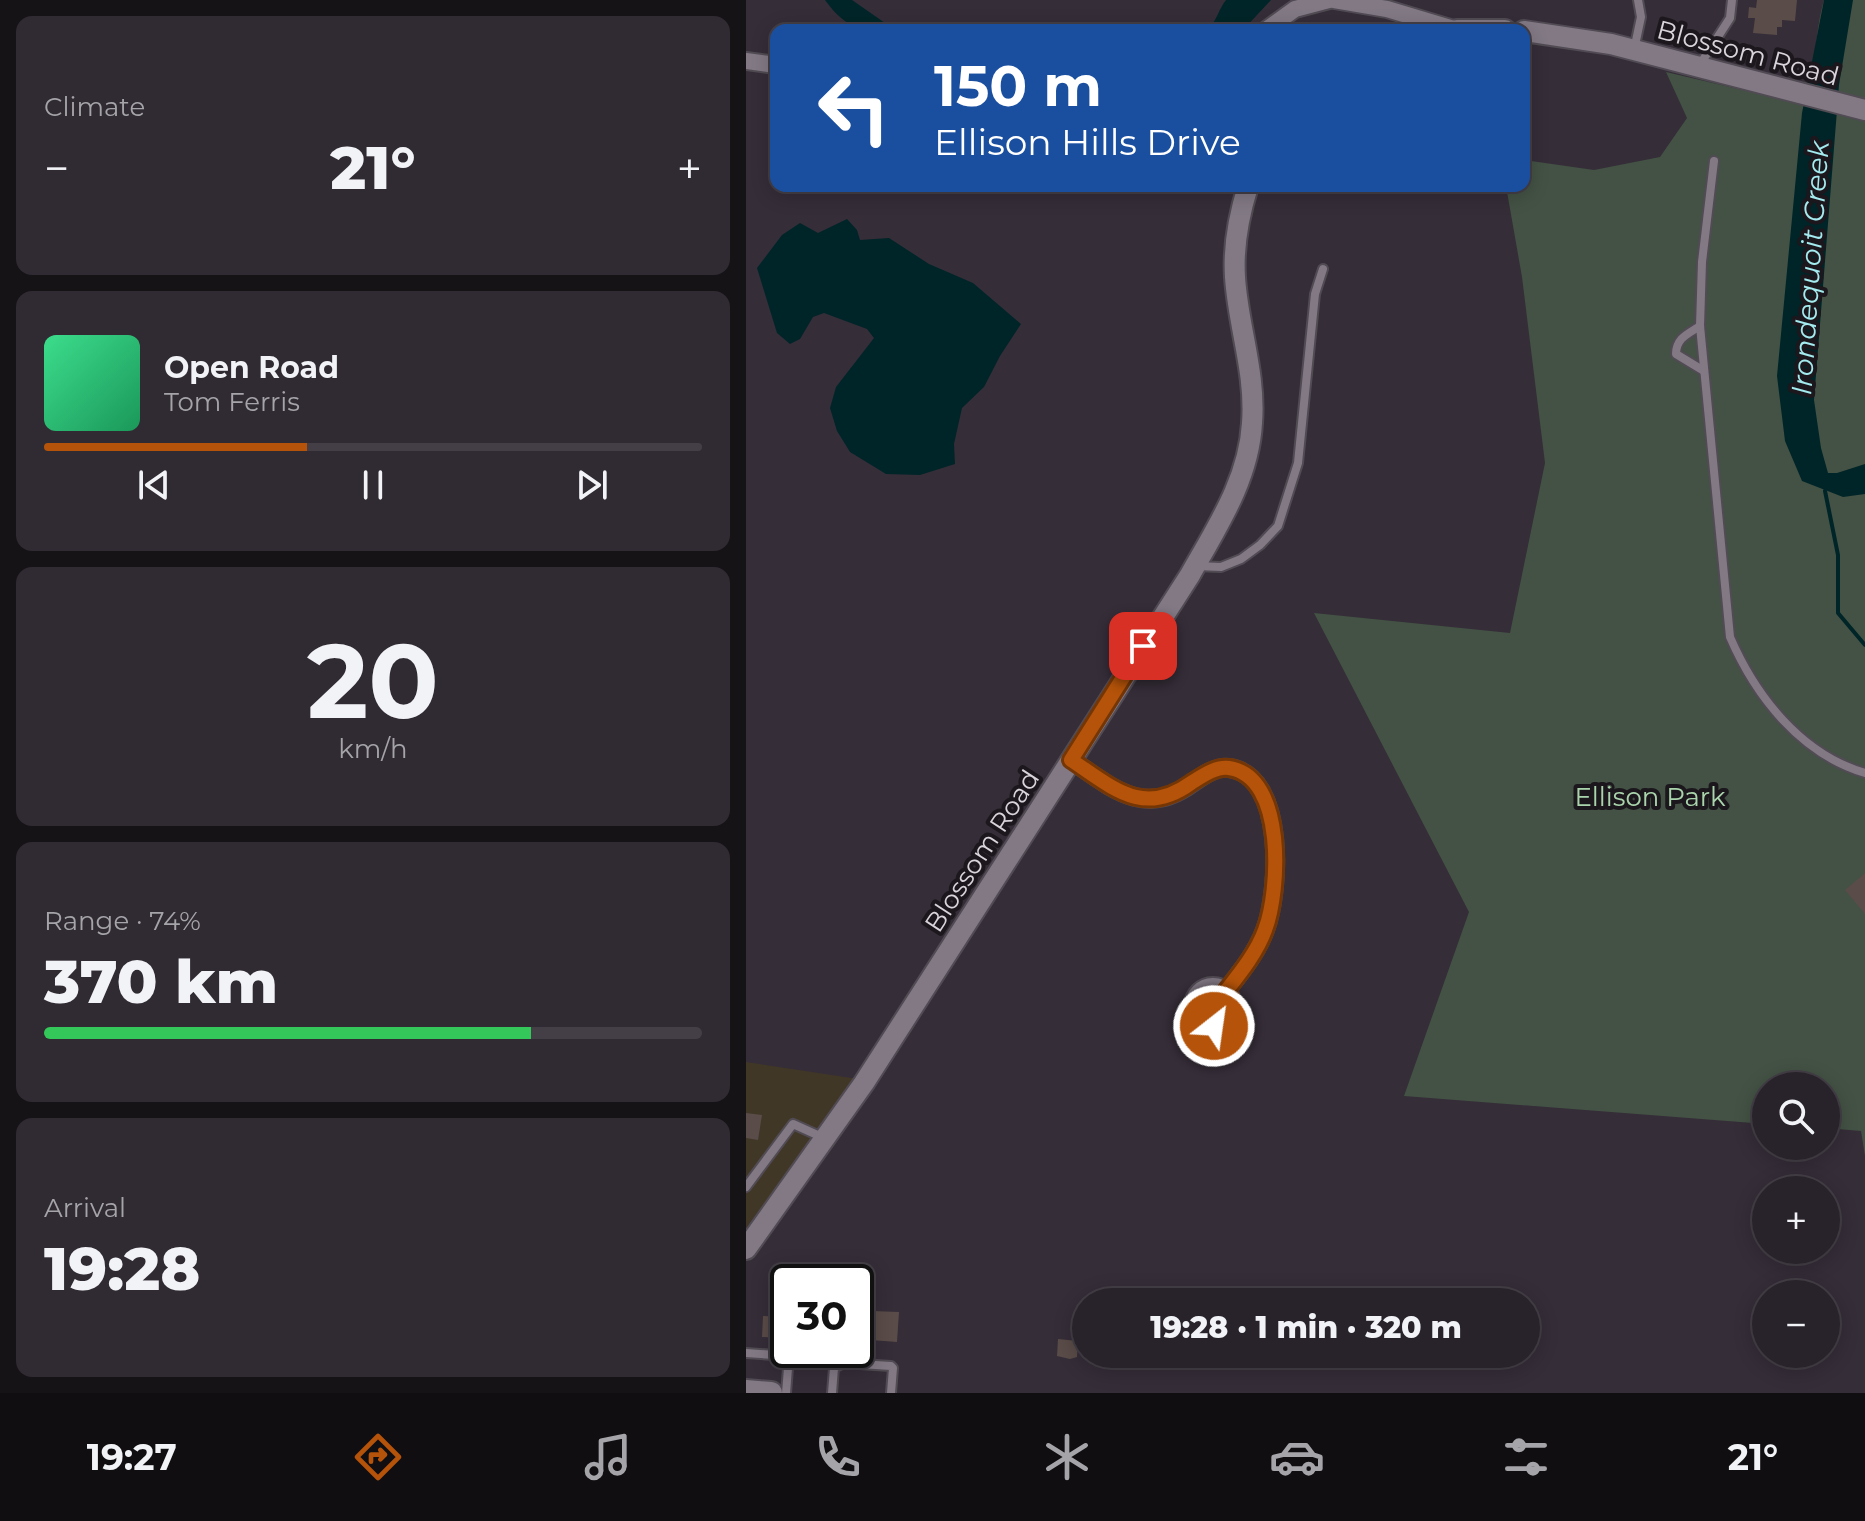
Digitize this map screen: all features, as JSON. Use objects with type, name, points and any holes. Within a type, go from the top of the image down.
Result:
[{"type":"main road","points":[[747,1391],[771,1393]]},
{"type":"street","points":[[1274,24],[1295,9],[1332,0],[1387,9],[1437,24]]},
{"type":"street","name":"Blossom Road","points":[[1530,32],[1574,36],[1634,50],[1865,110]]},
{"type":"street","points":[[746,61],[770,64]]},
{"type":"street","name":"Blossom Road","points":[[747,1247],[872,1070],[1195,566],[1241,479],[1250,438],[1251,383],[1235,277],[1239,215],[1246,192]]},
{"type":"street","points":[[1071,760],[1132,798],[1167,797],[1214,770],[1228,768],[1253,779],[1263,793],[1276,863],[1272,907],[1256,950],[1226,991]]},
{"type":"lane","points":[[1634,50],[1641,17],[1638,0]]},
{"type":"lane","points":[[1698,66],[1730,18],[1732,0]]},
{"type":"lane","points":[[1714,161],[1702,262],[1700,326],[1730,637],[1760,693],[1786,723],[1822,754],[1865,773]]},
{"type":"lane","points":[[1195,566],[1221,567],[1241,559],[1278,526],[1298,463],[1315,294],[1323,269]]},
{"type":"lane","points":[[1700,326],[1681,338],[1676,354],[1704,371]]},
{"type":"lane","points":[[746,1187],[793,1124],[825,1138]]},
{"type":"lane","points":[[746,1171],[756,1173]]},
{"type":"lane","points":[[746,1353],[789,1356],[786,1393]]},
{"type":"lane","points":[[832,1393],[834,1368],[844,1363],[891,1366],[891,1393]]},
{"type":"shaded area","points":[[746,1062],[858,1079],[746,1228]]},
{"type":"green space","name":"Ellison Park","points":[[1824,0],[1865,0],[1865,1156],[1861,1131],[1840,1129],[1840,1072],[1752,1072],[1752,1123],[1404,1096],[1469,912],[1314,613],[1510,633],[1545,463],[1522,277],[1507,192],[1530,192],[1530,161],[1594,170],[1660,157],[1687,118],[1666,72],[1802,104],[1810,79]]},
{"type":"water","points":[[825,0],[852,0],[886,24],[850,24]]},
{"type":"water","points":[[1226,0],[1271,0],[1249,24],[1213,23]]},
{"type":"water","name":"Irondequoit Creek","points":[[1824,0],[1853,0],[1839,85],[1814,400],[1828,473],[1865,464],[1865,494],[1843,497],[1802,481],[1785,441],[1777,376],[1802,113]]},
{"type":"water","points":[[847,219],[857,230],[860,240],[889,238],[929,264],[973,283],[1021,324],[984,387],[962,408],[954,444],[955,464],[920,475],[886,474],[850,452],[837,431],[830,408],[836,387],[874,338],[867,329],[824,313],[813,317],[800,339],[790,344],[777,333],[757,268],[782,235],[800,223],[818,233]]},
{"type":"building","points":[[1757,0],[1797,0],[1795,21],[1782,20],[1782,27],[1777,27],[1777,35],[1753,33],[1755,18],[1748,18],[1749,7],[1756,8]]},
{"type":"building","points":[[1865,873],[1865,914],[1845,890]]},
{"type":"building","points":[[746,1113],[762,1115],[758,1140],[746,1138]]},
{"type":"building","points":[[874,1311],[899,1312],[897,1342],[874,1340]]},
{"type":"building","points":[[763,1316],[770,1316],[770,1337],[762,1337]]},
{"type":"building","points":[[1058,1339],[1072,1340],[1072,1358],[1057,1356]]},
{"type":"waterway","points":[[1825,491],[1838,555],[1838,613],[1865,645]]},
{"type":"route","points":[[1143,646],[1071,760],[1120,793],[1146,800],[1167,797],[1214,770],[1228,768],[1242,772],[1253,779],[1263,793],[1274,840],[1276,883],[1265,930],[1256,950],[1226,991],[1232,1002],[1230,1016],[1214,1026]]}]
